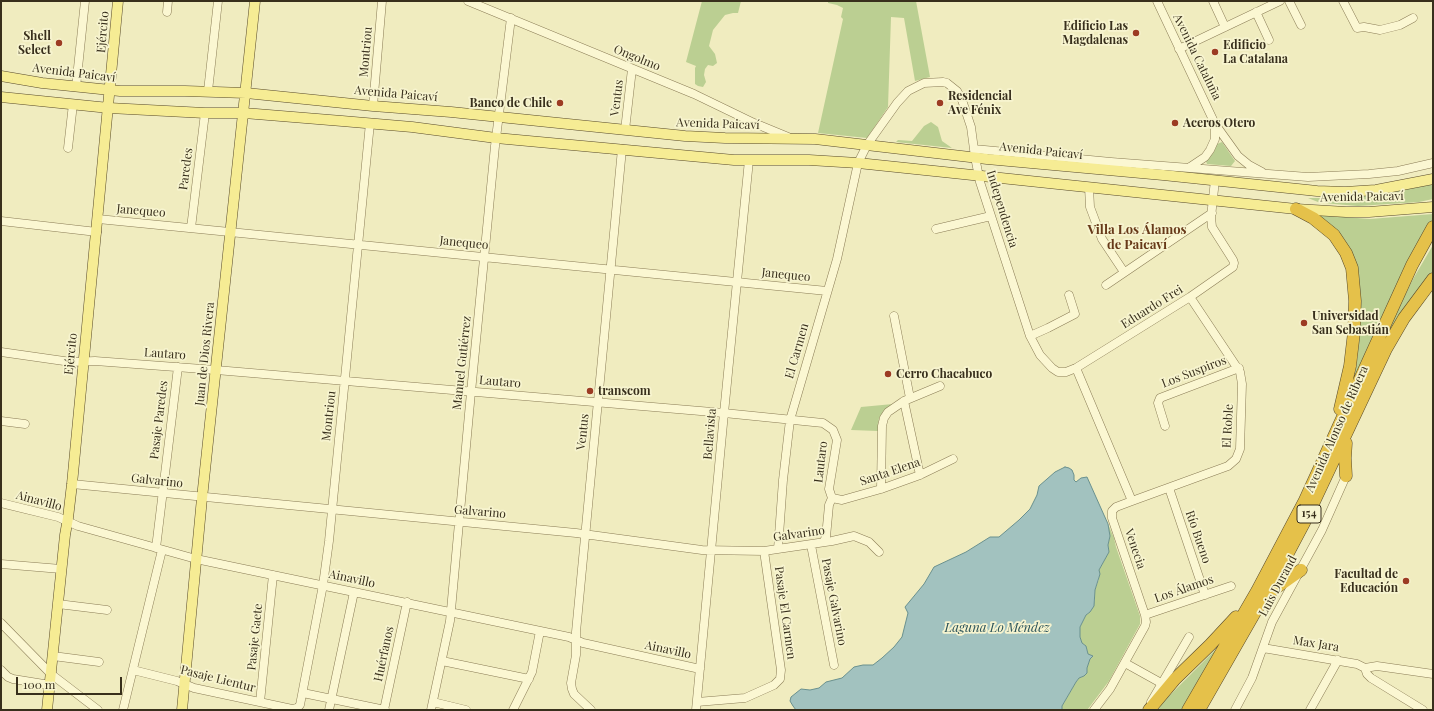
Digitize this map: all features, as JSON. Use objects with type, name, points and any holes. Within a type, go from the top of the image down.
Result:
[{"type":"highway","points":[[1296,209],[1313,218],[1334,235],[1346,253],[1353,276],[1355,316],[1352,349],[1347,383],[1331,443]]},
{"type":"highway","name":"Avenida Alonso de Ribera","points":[[1199,710],[1260,595],[1412,265],[1433,227]]},
{"type":"highway","name":"Avenida Alonso de Ribera","points":[[1188,710],[1308,516],[1394,334],[1415,302],[1433,279]]},
{"type":"highway","points":[[1346,476],[1345,451],[1350,427]]},
{"type":"highway","points":[[1148,710],[1175,679],[1260,595],[1301,570]]},
{"type":"main road","name":"Ejército","points":[[47,710],[61,569],[72,484],[118,1]]},
{"type":"main road","name":"Juan de Dios Rivera","points":[[182,710],[202,498],[255,1]]},
{"type":"main road","name":"Avenida Paicaví","points":[[1,76],[76,87],[140,92],[246,92],[373,106],[451,112],[712,138],[824,140],[867,145],[974,153],[1317,191],[1345,192],[1382,189],[1433,179]]},
{"type":"main road","name":"Avenida Paicaví","points":[[1,97],[109,108],[205,113],[244,113],[370,123],[496,138],[749,160],[809,160],[858,163],[1296,209],[1369,212],[1433,206]]},
{"type":"street","points":[[76,87],[85,1]]},
{"type":"street","points":[[167,12],[168,1]]},
{"type":"street","points":[[208,91],[218,1]]},
{"type":"street","name":"Montriou","points":[[373,106],[382,1]]},
{"type":"street","name":"Ongolmo","points":[[468,1],[702,97],[773,132],[796,139]]},
{"type":"street","name":"Avenida Cataluña","points":[[1156,1],[1215,124],[1238,156],[1249,165],[1268,174]]},
{"type":"street","points":[[1213,1],[1225,27]]},
{"type":"street","points":[[1289,1],[1301,25]]},
{"type":"street","points":[[1343,1],[1357,28],[1364,27],[1380,30],[1400,25],[1413,18]]},
{"type":"street","points":[[1179,49],[1277,2]]},
{"type":"street","points":[[1256,12],[1269,40]]},
{"type":"street","name":"Manuel Gutiérrez","points":[[432,706],[451,611],[496,138],[511,18]]},
{"type":"street","name":"Ventus","points":[[625,130],[632,69]]},
{"type":"street","name":"Independencia","points":[[858,163],[867,145],[897,103],[908,91],[924,83],[943,82],[947,83],[957,91],[962,100],[971,127],[974,153],[979,176],[1030,336],[1040,355],[1055,370],[1063,372],[1076,368]]},
{"type":"street","points":[[68,148],[73,104]]},
{"type":"street","name":"Paredes","points":[[190,228],[205,113]]},
{"type":"street","name":"Montriou","points":[[297,708],[300,705],[303,695],[323,585],[332,510],[370,123]]},
{"type":"street","points":[[1190,167],[1205,157],[1210,150],[1215,139],[1215,124]]},
{"type":"street","name":"Ventus","points":[[589,710],[576,696],[572,689],[571,683],[576,655],[585,535],[622,149]]},
{"type":"street","name":"Avenida Paicaví","points":[[974,153],[1190,167],[1308,177],[1348,176],[1398,171],[1433,163]]},
{"type":"street","name":"Bellavista","points":[[696,706],[749,160]]},
{"type":"street","name":"El Carmen","points":[[778,549],[782,480],[790,420],[838,251],[858,163]]},
{"type":"street","points":[[1106,285],[1212,213],[1215,180]]},
{"type":"street","points":[[1089,187],[1090,207],[1102,239],[1124,272]]},
{"type":"street","name":"Eduardo Frei","points":[[1076,368],[1190,297],[1230,270],[1234,265],[1233,260],[1213,231],[1211,224],[1212,213]]},
{"type":"street","points":[[936,229],[991,216]]},
{"type":"street","name":"Janequeo","points":[[98,219],[827,291]]},
{"type":"street","points":[[1,221],[97,232]]},
{"type":"street","points":[[1030,336],[1075,314],[1069,295]]},
{"type":"street","name":"El Roble","points":[[1132,501],[1228,466],[1238,454],[1241,442],[1241,375],[1238,368],[1190,297]]},
{"type":"street","points":[[894,316],[920,475]]},
{"type":"street","name":"Lautaro","points":[[1,352],[71,362],[95,361],[216,370],[724,413],[823,424],[830,427],[835,433],[836,443],[830,490],[832,498],[829,505],[826,537],[824,541]]},
{"type":"street","name":"Pasaje Paredes","points":[[123,710],[159,549],[162,493],[178,367]]},
{"type":"street","points":[[1076,368],[1132,501]]},
{"type":"street","name":"Los Suspiros","points":[[1165,426],[1158,399],[1238,368]]},
{"type":"street","points":[[881,489],[882,426],[884,418],[888,412],[907,400],[940,386]]},
{"type":"street","points":[[1,421],[25,424]]},
{"type":"street","name":"Santa Elena","points":[[832,498],[842,500],[881,489],[920,475],[953,459]]},
{"type":"street","name":"Luis Durand","points":[[1235,710],[1252,678],[1272,622],[1324,526],[1346,476]]},
{"type":"street","name":"Galvarino","points":[[72,484],[585,535],[702,550],[764,551],[832,541],[854,536],[870,542],[879,552]]},
{"type":"street","name":"Río Bueno","points":[[1169,488],[1205,595]]},
{"type":"street","name":"Venecia","points":[[1132,501],[1112,511],[1112,516],[1145,615]]},
{"type":"street","name":"Ainavillo","points":[[1,503],[58,518],[78,526],[196,559],[451,611],[569,637],[583,644],[700,669]]},
{"type":"street","name":"Pasaje Galvarino","points":[[810,544],[834,665]]},
{"type":"street","name":"Pasaje El Carmen","points":[[696,706],[745,698],[774,685],[780,678],[781,670],[764,551]]},
{"type":"street","points":[[1,564],[61,569]]},
{"type":"street","name":"Pasaje Gaete","points":[[260,702],[274,575]]},
{"type":"street","name":"Los Álamos","points":[[1145,615],[1231,586]]},
{"type":"street","points":[[330,704],[354,592]]},
{"type":"street","name":"Huérfanos","points":[[384,710],[407,602]]},
{"type":"street","points":[[58,604],[107,610]]},
{"type":"street","points":[[1094,710],[1110,689],[1145,626],[1145,615]]},
{"type":"street","points":[[1,623],[50,679],[98,710]]},
{"type":"street","points":[[513,710],[534,666],[540,631]]},
{"type":"street","points":[[1148,710],[1161,683],[1189,637]]},
{"type":"street","name":"Max Jara","points":[[1263,648],[1338,660],[1353,663],[1365,668],[1377,666],[1433,674]]},
{"type":"street","points":[[53,656],[99,662]]},
{"type":"street","points":[[1310,710],[1338,660]]},
{"type":"street","points":[[442,661],[529,679]]},
{"type":"street","points":[[1125,663],[1161,683]]},
{"type":"street","name":"Max Jara","points":[[1365,668],[1371,678],[1423,710]]},
{"type":"street","points":[[1,670],[5,675],[13,679],[50,679]]},
{"type":"street","name":"Pasaje Lientur","points":[[133,670],[185,684],[194,688],[292,709],[297,708]]},
{"type":"street","points":[[303,695],[330,704],[359,710]]},
{"type":"street","points":[[330,704],[384,710]]},
{"type":"street","points":[[432,706],[466,710]]},
{"type":"green space","points":[[702,1],[741,1],[738,13],[725,15],[713,30],[709,46],[715,54],[717,63],[713,66],[708,65],[705,69],[704,75],[706,82],[703,87],[695,84],[696,66],[686,62]]},
{"type":"green space","points":[[828,1],[916,1],[930,77],[915,81],[904,18],[891,17],[888,107],[867,138],[818,133],[843,19],[841,17],[843,8],[828,3]]},
{"type":"green space","points":[[931,122],[938,127],[942,141],[952,148],[896,142],[898,140],[912,141],[924,126]]},
{"type":"green space","points":[[1222,142],[1235,161],[1231,166],[1207,164],[1206,161],[1213,153],[1217,144]]},
{"type":"green space","points":[[1433,183],[1433,199],[1419,202],[1358,206],[1318,202],[1308,198],[1336,198],[1372,195]]},
{"type":"green space","points":[[1433,214],[1433,219],[1427,227],[1354,380],[1358,354],[1360,293],[1354,267],[1318,215],[1370,219]]},
{"type":"green space","points":[[1433,245],[1433,271],[1404,308],[1383,340],[1413,279]]},
{"type":"green space","points":[[893,404],[879,418],[878,431],[851,430],[861,407]]},
{"type":"green space","points":[[1108,524],[1140,616],[1140,624],[1109,681],[1088,709],[1062,710],[1062,706],[1076,682],[1079,678],[1084,676],[1090,659],[1093,656],[1088,654],[1086,646],[1082,643],[1080,637],[1080,627],[1086,615],[1090,612],[1095,600],[1095,590],[1099,579],[1099,570],[1109,552],[1108,545],[1110,536]]},
{"type":"green space","points":[[1217,648],[1181,710],[1158,710],[1163,702]]},
{"type":"water","name":"Laguna Lo Méndez","points":[[1065,467],[1072,470],[1074,480],[1076,482],[1081,478],[1087,477],[1108,524],[1110,536],[1108,545],[1109,552],[1099,570],[1100,574],[1095,590],[1094,606],[1086,615],[1080,627],[1080,637],[1082,643],[1086,646],[1088,654],[1093,656],[1090,659],[1087,673],[1076,682],[1062,706],[1062,710],[796,710],[790,701],[791,697],[801,689],[810,690],[819,688],[826,682],[842,678],[854,667],[873,665],[882,658],[902,637],[908,613],[905,607],[924,584],[934,567],[966,552],[990,537],[999,537],[1030,509],[1037,495],[1039,486],[1055,472]]},
{"type":"place","name":"Edificio Las Magdalenas","points":[[1136,33]]},
{"type":"place","name":"Shell Select","points":[[59,43]]},
{"type":"place","name":"Edificio La Catalana","points":[[1215,52]]},
{"type":"place","name":"Banco de Chile","points":[[560,103]]},
{"type":"place","name":"Residencial Ave Fénix","points":[[940,103]]},
{"type":"place","name":"Aceros Otero","points":[[1175,123]]},
{"type":"place","name":"Universidad San Sebastián","points":[[1304,323]]},
{"type":"place","name":"Cerro Chacabuco","points":[[888,374]]},
{"type":"place","name":"transcom","points":[[590,391]]},
{"type":"place","name":"Facultad de Educación","points":[[1406,581]]},
{"type":"district","name":"Villa Los Álamos de Paicaví","points":[[1137,238]]}]
